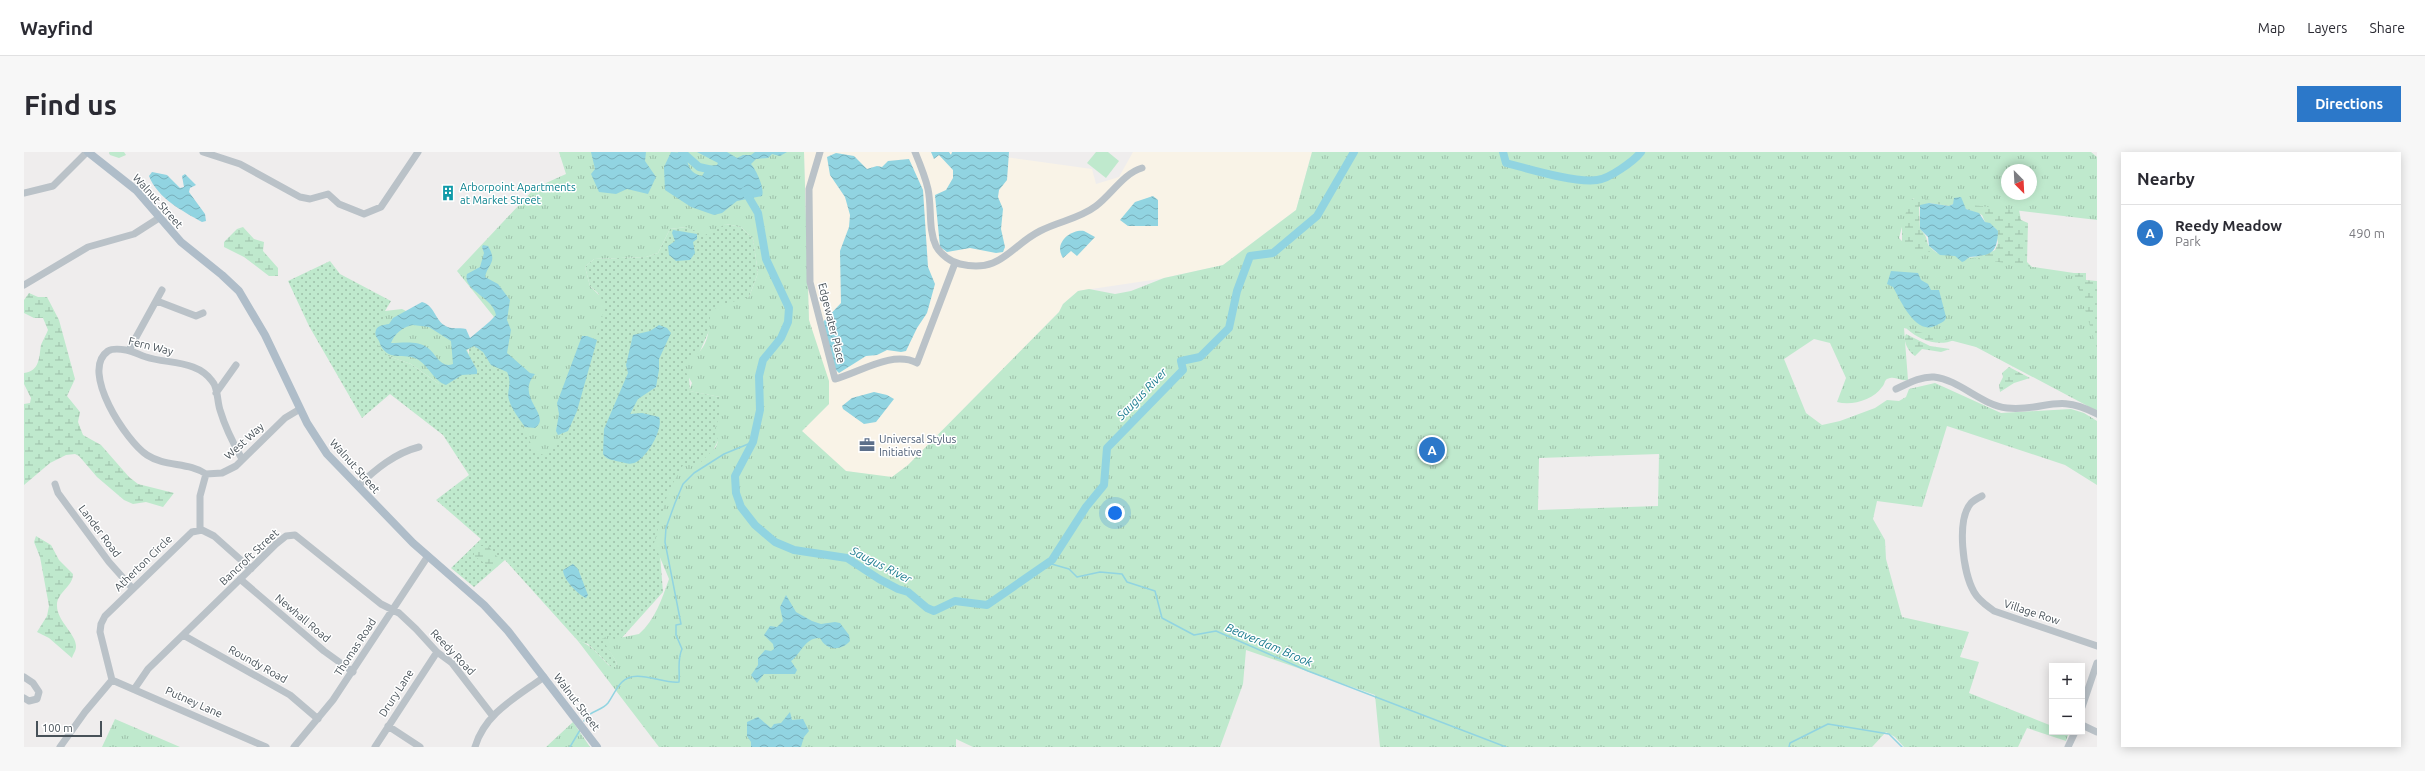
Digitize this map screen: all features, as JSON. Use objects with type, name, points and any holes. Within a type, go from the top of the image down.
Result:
[{"type":"main road","name":"Walnut Street","points":[[88,152],[136,190],[181,242],[222,275],[239,291],[265,335],[300,409],[327,454],[428,556],[484,605],[544,677],[597,747]]},
{"type":"street","points":[[24,193],[53,186],[88,152]]},
{"type":"street","points":[[202,152],[240,164],[300,197],[310,199],[328,194],[339,204],[364,214],[381,207],[418,152]]},
{"type":"street","name":"Edgewater Place","points":[[820,152],[809,189],[810,283],[835,380],[886,361],[910,360],[917,363],[955,263]]},
{"type":"street","points":[[915,152],[928,190],[932,232],[937,247],[944,256],[955,263],[979,266],[1000,261],[1038,232],[1078,217],[1093,208],[1131,174],[1142,168]]},
{"type":"street","points":[[24,285],[88,247],[134,234],[160,218]]},
{"type":"street","points":[[129,350],[162,290]]},
{"type":"street","points":[[156,301],[196,316],[203,313]]},
{"type":"street","name":"Fern Way","points":[[206,474],[198,468],[163,462],[146,455],[128,438],[118,423],[105,396],[99,375],[100,362],[108,352],[116,349],[129,350],[145,357],[192,366],[203,372],[214,382],[230,437],[242,459]]},
{"type":"street","points":[[216,393],[236,365]]},
{"type":"street","points":[[1896,389],[1918,380],[1933,377],[2007,408],[2059,402],[2074,404],[2097,414]]},
{"type":"street","name":"West Way","points":[[206,474],[222,473],[236,466],[286,418],[300,409]]},
{"type":"street","points":[[358,486],[389,460],[408,450],[419,447]]},
{"type":"street","points":[[206,474],[200,496],[200,530],[214,536],[251,569]]},
{"type":"street","name":"Lander Road","points":[[55,484],[58,493],[92,539],[133,589]]},
{"type":"street","name":"Village Row","points":[[1982,496],[1971,503],[1965,515],[1963,544],[1968,578],[1974,592],[1981,602],[1994,611],[2097,646]]},
{"type":"street","name":"Atherton Circle","points":[[112,680],[100,632],[101,624],[105,616],[192,532],[200,530]]},
{"type":"street","name":"Bancroft Street","points":[[135,688],[142,676],[183,635],[282,539],[290,534],[295,535],[392,612]]},
{"type":"street","name":"Thomas Road","points":[[294,747],[318,719],[353,672],[428,556]]},
{"type":"street","name":"Newhall Road","points":[[240,579],[324,651],[353,672]]},
{"type":"street","name":"Reedy Road","points":[[392,612],[399,613],[437,652],[452,663],[492,714]]},
{"type":"street","name":"Roundy Road","points":[[183,635],[290,695],[318,719]]},
{"type":"street","name":"Drury Lane","points":[[375,747],[437,652]]},
{"type":"street","points":[[2085,699],[2097,663]]},
{"type":"street","points":[[24,677],[33,683],[39,692],[37,699],[29,700],[24,698]]},
{"type":"street","points":[[475,747],[478,738],[492,714],[544,677]]},
{"type":"street","points":[[60,747],[89,707],[112,680]]},
{"type":"street","name":"Putney Lane","points":[[112,680],[135,688],[266,747]]},
{"type":"street","points":[[388,726],[420,747]]},
{"type":"street","points":[[2085,726],[2097,732]]},
{"type":"street","points":[[2068,747],[2073,735]]},
{"type":"shaded area","points":[[804,152],[968,152],[1092,169],[1096,184],[1119,177],[1133,152],[1312,152],[1296,210],[1223,265],[1159,279],[1078,291],[1063,304],[1059,312],[908,465],[891,478],[846,471],[802,431],[829,404],[809,320]]},
{"type":"green space","points":[[109,152],[124,152],[126,155],[119,158],[110,155]]},
{"type":"green space","points":[[559,152],[804,152],[809,320],[829,381],[829,404],[802,431],[846,471],[892,477],[908,465],[1059,312],[1063,304],[1078,291],[1089,289],[1115,294],[1131,291],[1164,278],[1223,265],[1296,210],[1312,152],[2091,152],[2097,157],[2097,220],[1914,198],[1909,201],[1899,238],[1910,249],[2074,273],[2097,349],[2097,411],[1976,347],[1904,328],[1908,380],[1893,378],[1887,379],[1878,392],[1862,401],[1849,403],[1837,402],[1846,378],[1830,343],[1814,339],[1784,359],[1806,413],[1822,425],[1840,421],[1875,408],[1887,400],[1899,401],[1906,397],[1909,389],[1935,383],[2001,413],[2071,409],[2084,413],[2097,421],[2097,485],[2065,465],[1947,426],[1922,507],[1877,501],[1873,519],[1885,540],[1886,559],[1902,617],[1969,632],[1960,657],[1979,662],[1969,693],[2049,725],[2049,735],[2068,735],[2066,741],[2027,728],[2018,747],[1904,747],[1895,737],[1886,732],[1872,747],[1380,747],[1375,695],[1246,650],[1243,684],[1220,747],[973,747],[956,739],[956,747],[659,747],[578,641],[583,642],[592,648],[611,667],[615,667],[617,663],[602,639],[609,635],[614,639],[639,634],[654,616],[661,602],[669,579],[654,543],[668,492],[683,465],[699,464],[716,447],[718,441],[715,429],[720,414],[720,397],[689,391],[692,383],[684,369],[685,365],[688,360],[703,348],[708,334],[710,315],[718,306],[749,297],[758,273],[753,239],[741,227],[726,224],[705,235],[686,227],[670,229],[658,253],[646,257],[594,259],[585,267],[590,286],[601,297],[604,310],[589,365],[573,410],[555,445],[545,455],[538,452],[526,433],[517,407],[509,374],[491,364],[481,349],[474,347],[467,350],[475,368],[471,374],[459,374],[447,383],[439,384],[411,364],[388,356],[376,343],[385,311],[402,309],[463,339],[479,338],[494,317],[457,271],[535,188],[566,174]],"holes":[[[1659,454],[1658,506],[1538,510],[1539,458]]]},
{"type":"green space","points":[[1096,152],[1108,152],[1119,161],[1106,178],[1087,163]]},
{"type":"green space","points":[[2031,152],[2050,174],[2037,189],[2037,164],[2001,164],[2001,200],[2028,200],[2019,210],[2021,220],[2028,223],[2027,262],[2032,267],[2072,278],[2074,273],[2086,273],[2086,280],[2097,281],[2097,382],[1954,340],[1942,343],[1929,341],[1912,333],[1907,329],[1902,242],[1902,203]],"holes":[[[1953,200],[1963,204],[1966,209],[1982,215],[1985,222],[1995,228],[1998,243],[1995,250],[1979,256],[1962,259],[1945,256],[1937,253],[1930,247],[1925,235],[1920,229],[1919,207],[1929,203],[1949,206],[1953,204]]]},
{"type":"green space","points":[[726,224],[741,227],[753,239],[758,273],[749,297],[709,331],[689,376],[690,391],[720,397],[718,441],[660,555],[663,592],[610,651],[617,663],[615,667],[611,667],[588,644],[578,641],[505,560],[474,587],[451,568],[481,539],[436,500],[469,475],[443,435],[390,394],[362,418],[309,326],[288,281],[330,261],[340,274],[391,301],[385,311],[388,356],[411,364],[439,384],[474,365],[469,356],[469,348],[474,347],[481,349],[509,374],[533,445],[599,294],[590,286],[585,267],[594,259],[646,257],[658,253],[670,229],[686,227],[699,231]]},
{"type":"green space","points":[[243,227],[254,239],[264,242],[263,251],[278,268],[278,276],[269,276],[244,257],[224,247],[224,242],[237,229]]},
{"type":"green space","points":[[29,293],[38,297],[47,297],[59,320],[75,379],[67,396],[80,412],[78,422],[83,435],[101,445],[129,477],[138,484],[174,493],[163,507],[146,502],[133,504],[124,500],[97,477],[79,456],[75,454],[66,455],[50,463],[24,485],[24,404],[30,403],[31,398],[24,384],[24,373],[29,372],[38,363],[41,345],[48,330],[43,318],[34,318],[24,313],[24,300]]},
{"type":"green space","points":[[1906,334],[1930,346],[1950,349],[1941,352],[1922,349],[1915,356],[1910,352],[1907,346],[1905,340]]},
{"type":"green space","points":[[2009,367],[2030,378],[2014,383],[2000,392],[1999,385],[2003,377],[2002,373]]},
{"type":"green space","points":[[36,536],[51,545],[59,560],[73,574],[70,583],[57,601],[60,617],[75,642],[76,648],[72,658],[49,638],[37,632],[47,616],[49,606],[40,557],[34,542]]},
{"type":"green space","points":[[478,546],[488,546],[501,561],[497,567],[492,568],[474,556],[474,549]]},
{"type":"green space","points":[[115,719],[180,747],[102,747]]},
{"type":"green space","points":[[573,722],[590,747],[546,747]]},
{"type":"water","points":[[591,152],[646,152],[645,161],[656,177],[648,194],[627,189],[616,194],[599,192],[591,174],[595,169]]},
{"type":"water","points":[[671,152],[685,153],[689,166],[693,172],[702,176],[708,166],[717,165],[718,163],[697,152],[727,152],[737,158],[743,155],[751,155],[755,152],[787,152],[780,156],[772,154],[768,158],[756,159],[751,164],[761,184],[763,193],[762,196],[737,201],[722,213],[714,215],[691,207],[665,190],[664,167]]},
{"type":"water","points":[[931,152],[949,152],[951,155],[952,152],[1009,152],[1007,180],[999,190],[998,197],[1003,209],[1001,229],[1005,247],[1003,252],[996,253],[970,248],[947,252],[940,247],[935,195],[946,190],[953,178],[953,170],[939,155],[934,159]]},
{"type":"water","points":[[836,153],[854,156],[867,169],[877,166],[882,167],[888,161],[909,159],[923,190],[928,267],[935,284],[927,313],[917,328],[906,351],[901,352],[887,350],[877,355],[866,356],[839,373],[835,369],[823,322],[841,303],[840,251],[849,227],[850,215],[845,197],[830,175],[827,157]]},
{"type":"water","points":[[152,172],[167,175],[180,188],[184,187],[182,176],[185,174],[196,185],[190,188],[189,192],[205,214],[206,221],[202,222],[179,209],[165,198],[158,191],[149,176]]},
{"type":"water","points":[[1153,196],[1158,200],[1158,226],[1128,226],[1120,220],[1135,202]]},
{"type":"water","points":[[1961,197],[1966,209],[1979,213],[1985,222],[1990,223],[1998,231],[1996,244],[1992,252],[1970,257],[1962,262],[1955,256],[1940,255],[1929,246],[1928,237],[1920,229],[1920,205],[1929,203],[1949,206],[1953,204],[1954,198]]},
{"type":"water","points":[[673,230],[697,234],[697,239],[693,242],[695,253],[690,260],[676,261],[669,255],[668,246],[675,241],[672,233]]},
{"type":"water","points":[[1084,231],[1095,237],[1077,256],[1071,251],[1063,258],[1060,252],[1060,247],[1065,238],[1074,232]]},
{"type":"water","points":[[483,245],[488,246],[492,256],[491,263],[485,277],[498,284],[510,300],[507,320],[511,330],[507,353],[530,373],[535,374],[530,383],[529,391],[540,417],[539,423],[535,428],[525,427],[512,407],[508,397],[509,376],[507,372],[491,365],[483,352],[474,346],[466,350],[477,370],[477,374],[462,375],[446,385],[438,380],[417,359],[386,353],[382,348],[375,332],[378,327],[389,324],[393,318],[422,302],[430,306],[438,319],[446,327],[466,329],[470,338],[496,315],[490,303],[469,285],[467,280],[467,274],[480,267],[484,253],[482,247]],"holes":[[[413,325],[429,327],[451,341],[453,364],[449,365],[442,363],[424,345],[410,342],[391,343],[397,334],[406,327]]]},
{"type":"water","points":[[1891,271],[1918,273],[1921,280],[1928,284],[1931,290],[1939,290],[1946,319],[1937,325],[1929,327],[1922,326],[1916,322],[1910,316],[1893,287],[1887,284]]},
{"type":"water","points":[[659,325],[667,328],[671,333],[659,359],[656,387],[638,399],[630,414],[642,413],[659,417],[659,429],[649,450],[644,456],[634,463],[627,464],[609,459],[603,454],[604,429],[628,373],[626,365],[633,335],[650,331]]},
{"type":"water","points":[[582,336],[587,336],[597,340],[577,411],[568,431],[558,435],[556,431],[559,414],[557,403]]},
{"type":"water","points":[[874,392],[887,395],[894,399],[876,422],[864,424],[843,409],[842,406],[852,398]]},
{"type":"water","points":[[573,564],[578,569],[588,595],[586,598],[571,586],[565,578],[563,570]]},
{"type":"water","points":[[786,595],[796,612],[812,621],[821,624],[835,622],[840,623],[849,635],[850,641],[842,647],[834,648],[826,645],[820,638],[815,638],[807,643],[791,661],[797,670],[795,674],[764,674],[757,683],[751,675],[758,665],[758,658],[765,650],[771,651],[774,649],[773,644],[764,635],[770,626],[777,627],[783,621],[780,607]]},
{"type":"water","points":[[790,712],[792,720],[803,719],[809,731],[804,737],[801,747],[751,747],[751,742],[747,736],[747,722],[758,717],[771,728],[774,724],[781,723]]},
{"type":"waterway","name":"Saugus River","points":[[682,152],[699,167],[717,171]]},
{"type":"waterway","name":"Saugus River","points":[[745,191],[758,213],[766,259],[789,308],[788,322],[781,338],[763,360],[759,376],[760,410],[753,442],[735,476],[736,493],[741,507],[755,525],[775,542],[794,550],[847,558],[879,579],[898,589],[908,592],[927,608],[934,611],[955,601],[987,605],[1052,560],[1086,507],[1104,485],[1107,448],[1183,370],[1181,361],[1200,357],[1229,328],[1237,291],[1250,256],[1273,253],[1317,216],[1354,152]]},
{"type":"waterway","name":"Saugus River","points":[[1503,152],[1506,163],[1552,175],[1588,180],[1602,179],[1614,173],[1627,165],[1641,152]]},
{"type":"waterway","points":[[584,721],[589,715],[605,706],[616,689],[627,678],[641,676],[679,682],[679,661],[682,649],[676,635],[676,625],[681,624],[665,542],[666,528],[683,484],[694,473],[724,454],[753,442]]},
{"type":"waterway","name":"Beaverdam Brook","points":[[1048,563],[1069,569],[1077,577],[1100,572],[1122,574],[1127,582],[1155,591],[1162,618],[1194,635],[1216,631],[1308,671],[1506,747]]},
{"type":"waterway","name":"Beaverdam Brook","points":[[1789,747],[1790,743],[1828,724],[1889,734],[1902,747]]},
{"type":"waterway","points":[[570,747],[580,730]]},
{"type":"place","name":"Arborpoint Apartments at Market Street","points":[[448,193]]},
{"type":"place","name":"Universal Stylus Initiative","points":[[867,445]]},
{"type":"place","name":"Reedy Meadow","points":[[1432,450]]}]
